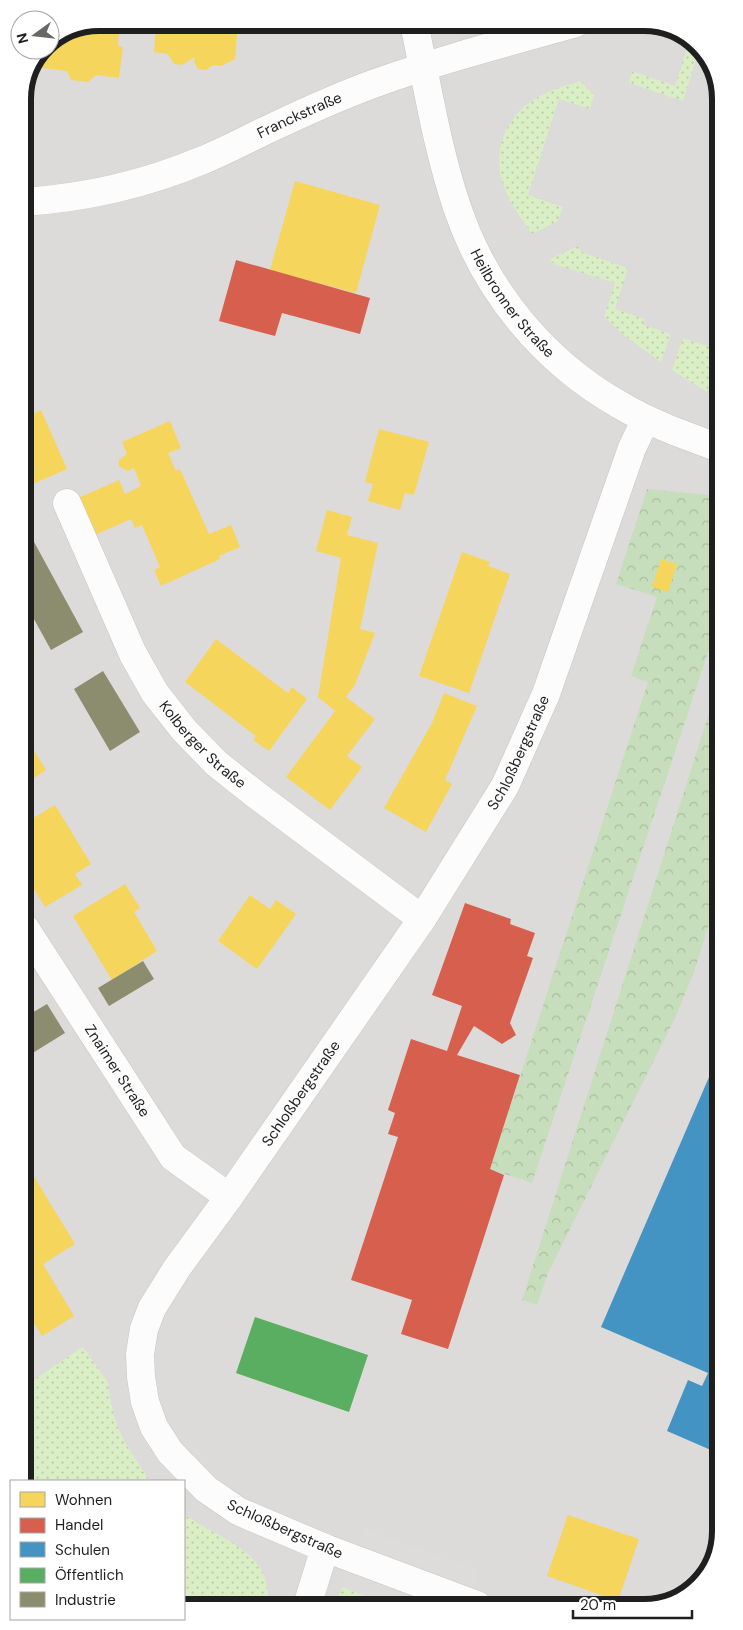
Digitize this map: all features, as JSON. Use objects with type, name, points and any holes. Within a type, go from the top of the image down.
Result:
[{"type":"street","name":"Heilbronner Straße","points":[[416,31],[447,173],[457,208],[470,242],[492,282],[519,320],[559,362],[596,391],[646,419],[712,445]]},
{"type":"street","name":"Franckstraße","points":[[31,201],[86,194],[139,182],[176,170],[203,160],[274,126],[372,84],[549,31]]},
{"type":"street","name":"Schloßbergstraße","points":[[461,1599],[325,1548],[238,1511],[206,1489],[170,1452],[154,1427],[145,1402],[140,1354],[144,1329],[152,1308],[177,1268],[229,1197],[422,919],[509,778],[546,694],[632,448],[646,419]]},
{"type":"street","name":"Kolberger Straße","points":[[67,503],[133,654],[155,693],[184,730],[216,763],[255,794],[422,919]]},
{"type":"street","name":"Znaimer Straße","points":[[31,937],[173,1157],[229,1197]]},
{"type":"street","points":[[309,1599],[325,1548]]},
{"type":"shaded area","points":[[99,31],[648,31],[670,36],[678,40],[692,51],[705,69],[712,99],[712,1531],[708,1553],[700,1569],[685,1585],[666,1595],[644,1599],[185,1599],[185,1480],[31,1480],[31,95],[36,73],[44,60],[60,60],[61,43],[73,36]]},
{"type":"shaded area","points":[[696,60],[700,61],[708,77],[712,99],[712,348],[643,325],[645,319],[615,309],[628,268],[581,252],[561,212],[562,207],[527,196],[559,99],[590,109],[594,95],[629,83],[683,101]]},
{"type":"shaded area","points":[[616,584],[657,597],[631,676],[648,682],[587,871],[552,860],[532,888],[485,871],[505,844],[577,706]]},
{"type":"green space","points":[[687,49],[692,51],[700,61],[696,60],[683,101],[629,83],[632,71],[675,86]]},
{"type":"green space","points":[[580,81],[594,95],[590,109],[559,99],[528,195],[563,207],[558,221],[532,234],[514,206],[503,184],[499,165],[501,143],[510,123],[524,107],[544,94]]},
{"type":"green space","points":[[578,246],[581,252],[628,268],[615,309],[645,319],[643,325],[671,334],[661,362],[625,336],[604,317],[615,283],[554,264],[550,259]]},
{"type":"green space","points":[[683,338],[712,348],[712,376],[707,392],[672,370]]},
{"type":"green space","points":[[647,489],[712,495],[712,640],[532,1183],[490,1169],[648,682],[631,676],[657,597],[616,584]]},
{"type":"green space","points":[[712,704],[712,914],[694,972],[675,1018],[548,1273],[537,1305],[522,1300]]},
{"type":"green space","points":[[83,1347],[107,1381],[117,1425],[125,1443],[149,1480],[31,1480],[31,1382]]},
{"type":"green space","points":[[185,1515],[242,1549],[253,1559],[262,1572],[267,1587],[268,1599],[185,1599]]},
{"type":"green space","points":[[342,1587],[375,1599],[338,1599]]},
{"type":"pier","points":[[364,1529],[478,1571],[472,1599],[375,1599],[342,1587]]},
{"type":"building: Wohnen","points":[[99,31],[120,31],[118,46],[123,47],[119,78],[96,75],[88,82],[71,80],[67,71],[42,68],[37,72],[44,60],[60,60],[60,44],[73,36]]},
{"type":"building: Wohnen","points":[[155,31],[237,31],[235,59],[221,66],[213,65],[206,70],[198,69],[194,62],[195,57],[182,65],[174,64],[168,54],[154,52]]},
{"type":"building: Wohnen","points":[[295,181],[380,205],[356,293],[270,270]]},
{"type":"building: Wohnen","points":[[41,410],[67,469],[31,485],[31,415]]},
{"type":"building: Wohnen","points":[[170,421],[181,448],[168,453],[176,471],[180,469],[209,534],[231,525],[240,547],[219,556],[220,559],[161,586],[154,570],[160,567],[142,525],[135,528],[131,519],[95,535],[78,498],[119,480],[125,494],[141,486],[134,468],[127,471],[119,466],[119,460],[127,454],[122,442]]},
{"type":"building: Wohnen","points":[[379,429],[429,442],[414,495],[405,493],[400,510],[368,501],[373,484],[365,482]]},
{"type":"building: Wohnen","points":[[327,510],[352,517],[347,535],[378,543],[360,629],[375,633],[355,685],[346,697],[375,719],[347,756],[362,767],[330,810],[286,777],[335,711],[318,697],[341,558],[316,551]]},
{"type":"building: Wohnen","points":[[462,552],[490,562],[488,566],[510,574],[469,693],[419,676]]},
{"type":"building: Wohnen","points":[[661,559],[677,564],[668,592],[652,587]]},
{"type":"building: Wohnen","points":[[216,639],[288,693],[292,687],[307,699],[269,751],[253,740],[256,736],[185,682]]},
{"type":"building: Wohnen","points":[[444,693],[477,706],[445,780],[452,784],[426,832],[384,808],[432,723]]},
{"type":"building: Wohnen","points":[[31,745],[46,770],[31,780]]},
{"type":"building: Wohnen","points":[[55,805],[91,864],[75,874],[82,885],[45,907],[31,885],[31,819]]},
{"type":"building: Wohnen","points":[[125,884],[140,908],[134,912],[157,951],[112,980],[73,916]]},
{"type":"building: Wohnen","points":[[250,895],[270,909],[276,900],[296,914],[257,969],[218,941]]},
{"type":"building: Wohnen","points":[[33,1175],[75,1244],[43,1264],[74,1316],[42,1336],[31,1318],[31,1176]]},
{"type":"building: Wohnen","points":[[568,1515],[639,1539],[619,1599],[612,1599],[547,1576]]},
{"type":"building: Handel","points":[[236,260],[370,298],[360,334],[282,313],[275,336],[219,321]]},
{"type":"building: Handel","points":[[465,903],[511,919],[510,924],[535,933],[527,956],[533,958],[510,1023],[516,1035],[502,1044],[474,1026],[457,1055],[520,1075],[490,1169],[504,1175],[448,1349],[401,1334],[412,1300],[351,1280],[398,1137],[388,1134],[395,1113],[388,1110],[411,1039],[447,1051],[462,1006],[432,995]]},
{"type":"building: Schulen","points":[[712,1070],[712,1451],[667,1431],[688,1380],[702,1386],[708,1373],[601,1327]]},
{"type":"building: Öffentlich","points":[[255,1317],[368,1355],[349,1412],[236,1373]]},
{"type":"building: Industrie","points":[[33,540],[83,632],[51,650],[31,614],[31,541]]},
{"type":"building: Industrie","points":[[103,671],[140,732],[110,751],[74,689]]},
{"type":"building: Industrie","points":[[143,961],[154,979],[109,1006],[98,988]]},
{"type":"building: Industrie","points":[[47,1004],[65,1033],[31,1054],[31,1013]]}]
